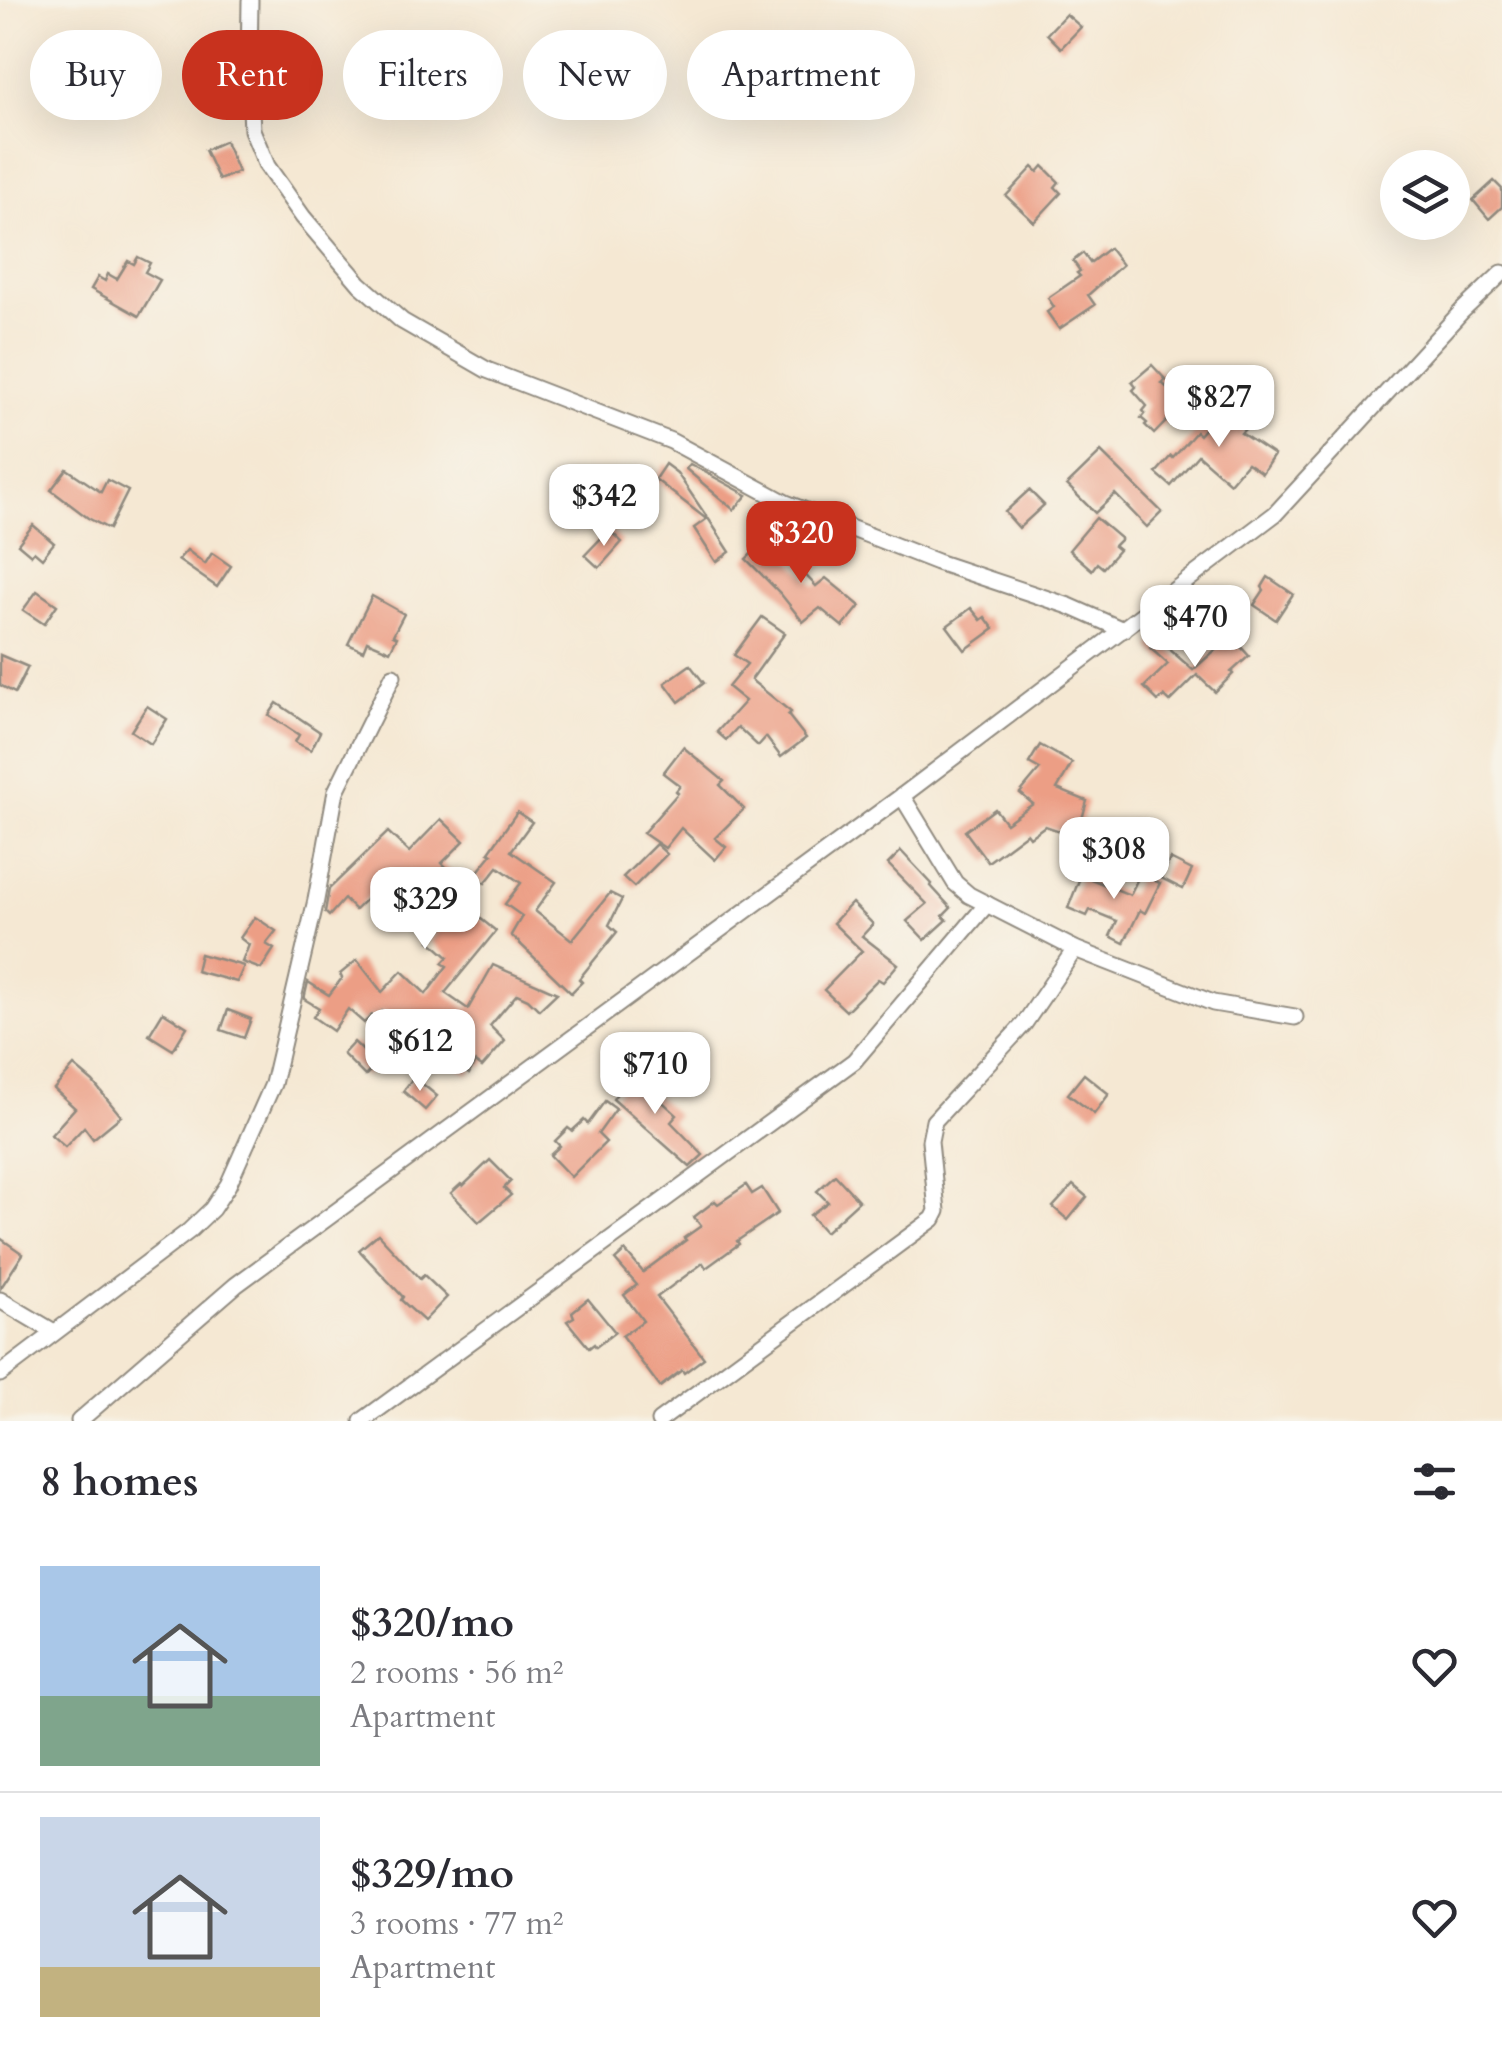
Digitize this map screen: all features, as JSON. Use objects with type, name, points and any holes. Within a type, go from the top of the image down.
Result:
[{"type":"street","points":[[250,0],[252,130],[268,166],[303,217],[360,284],[402,321],[486,370],[670,441],[786,503],[936,562],[1069,606],[1123,630]]},
{"type":"street","points":[[78,1421],[236,1285],[902,796],[1274,514],[1502,273]]},
{"type":"street","points":[[0,1374],[189,1231],[212,1209],[228,1185],[273,1084],[316,900],[336,792],[392,676]]},
{"type":"street","points":[[902,796],[956,883],[969,895],[1076,949],[1213,1003],[1296,1017]]},
{"type":"street","points":[[362,1421],[854,1061],[987,904]]},
{"type":"street","points":[[660,1421],[934,1219],[937,1210],[930,1141],[934,1121],[1024,1024],[1076,949]]},
{"type":"street","points":[[0,1300],[54,1332]]},
{"type":"building","points":[[1066,14],[1081,27],[1061,48],[1047,34]]},
{"type":"building","points":[[225,141],[238,172],[219,180],[205,150]]},
{"type":"building","points":[[1043,166],[1059,182],[1055,187],[1061,193],[1034,222],[1006,196],[1033,167],[1038,172]]},
{"type":"building","points":[[1494,181],[1502,189],[1502,207],[1489,219],[1473,200]]},
{"type":"building","points":[[1109,248],[1122,265],[1088,295],[1095,305],[1059,329],[1047,312],[1054,307],[1048,298],[1080,276],[1073,261],[1083,253],[1090,263]]},
{"type":"building","points":[[138,257],[150,263],[145,272],[160,280],[139,316],[91,289],[98,277],[105,281],[108,274],[117,279],[128,261],[134,264]]},
{"type":"building","points":[[1152,365],[1166,380],[1162,383],[1184,403],[1154,434],[1141,418],[1147,406],[1133,390],[1136,387],[1132,382]]},
{"type":"building","points":[[1223,407],[1247,427],[1241,433],[1274,455],[1262,473],[1247,463],[1230,483],[1198,455],[1171,486],[1156,473],[1196,432],[1199,435]]},
{"type":"building","points":[[1101,452],[1162,512],[1147,527],[1115,494],[1095,513],[1067,485]]},
{"type":"building","points":[[665,464],[677,473],[707,517],[655,479]]},
{"type":"building","points":[[690,464],[747,495],[734,510],[686,469]]},
{"type":"building","points":[[67,469],[101,492],[107,480],[128,491],[109,529],[51,490]]},
{"type":"building","points":[[1029,490],[1044,505],[1019,528],[1005,512]]},
{"type":"building","points":[[708,518],[730,552],[716,562],[694,528]]},
{"type":"building","points":[[1096,518],[1121,539],[1114,546],[1119,550],[1103,568],[1097,563],[1092,570],[1069,550]]},
{"type":"building","points":[[33,525],[54,543],[42,558],[18,544]]},
{"type":"building","points":[[609,530],[622,542],[599,568],[585,555]]},
{"type":"building","points":[[769,537],[816,586],[826,578],[860,606],[843,627],[820,608],[803,622],[746,559]]},
{"type":"building","points":[[187,550],[205,564],[212,553],[231,566],[217,587],[178,560]]},
{"type":"building","points":[[1268,577],[1293,594],[1276,620],[1254,605]]},
{"type":"building","points":[[37,591],[57,605],[44,624],[23,610]]},
{"type":"building","points":[[372,596],[404,614],[390,651],[367,641],[363,651],[348,644]]},
{"type":"building","points":[[971,608],[994,629],[965,650],[947,626]]},
{"type":"building","points":[[762,617],[785,633],[751,680],[791,712],[788,715],[806,738],[781,757],[766,737],[758,746],[738,727],[726,740],[717,732],[745,701],[728,687],[747,664],[734,655]]},
{"type":"building","points":[[1231,636],[1249,656],[1215,692],[1197,675],[1170,702],[1164,696],[1158,701],[1144,687],[1168,664],[1150,648],[1158,639],[1193,670]]},
{"type":"building","points":[[0,655],[28,667],[15,693],[0,685]]},
{"type":"building","points":[[690,665],[704,683],[679,702],[665,683]]},
{"type":"building","points":[[277,703],[320,732],[311,750],[295,742],[299,735],[269,715]]},
{"type":"building","points":[[147,706],[167,719],[151,744],[131,731]]},
{"type":"building","points":[[1040,745],[1072,763],[1057,789],[1087,801],[1077,837],[1045,826],[1030,837],[1027,833],[988,862],[965,831],[995,809],[1006,823],[1033,804],[1020,793],[1040,769],[1029,763]]},
{"type":"building","points":[[683,747],[724,781],[720,785],[744,809],[715,838],[726,847],[715,860],[681,828],[665,848],[643,833],[678,793],[680,786],[663,773]]},
{"type":"building","points":[[517,812],[532,822],[511,851],[556,882],[535,911],[572,940],[610,893],[622,899],[609,925],[617,932],[571,993],[511,935],[522,916],[505,904],[521,883],[498,867],[485,883],[475,875]]},
{"type":"building","points":[[441,819],[464,841],[442,863],[467,888],[456,899],[496,931],[445,993],[468,1009],[493,965],[557,993],[539,1010],[517,994],[490,1026],[505,1041],[482,1067],[475,1062],[469,1074],[429,1041],[382,1011],[364,1023],[348,1009],[333,1031],[313,1017],[319,1008],[304,999],[308,982],[329,995],[342,978],[340,974],[357,960],[382,992],[402,971],[426,994],[447,966],[442,963],[448,957],[430,941],[437,932],[397,905],[386,914],[370,895],[355,910],[344,899],[329,916],[325,912],[329,889],[388,832],[409,852]]},
{"type":"building","points":[[656,844],[667,854],[634,887],[623,877]]},
{"type":"building","points":[[901,851],[951,908],[943,916],[947,920],[925,940],[907,921],[927,904],[888,864]]},
{"type":"building","points":[[1170,859],[1192,870],[1183,889],[1161,878]]},
{"type":"building","points":[[1140,874],[1160,883],[1145,913],[1140,910],[1124,943],[1110,936],[1117,921],[1090,910],[1087,916],[1068,908],[1081,875],[1130,895]]},
{"type":"building","points":[[852,903],[873,924],[862,936],[898,964],[883,982],[878,979],[846,1011],[824,990],[862,951],[833,923]]},
{"type":"building","points":[[255,917],[276,931],[266,944],[274,949],[261,969],[242,962],[249,945],[240,938]]},
{"type":"building","points":[[200,954],[244,966],[237,982],[196,971]]},
{"type":"building","points":[[228,1010],[251,1019],[244,1038],[221,1030]]},
{"type":"building","points":[[163,1012],[187,1027],[173,1050],[149,1035]]},
{"type":"building","points":[[354,1042],[377,1064],[365,1076],[343,1054]]},
{"type":"building","points":[[74,1066],[121,1116],[93,1139],[84,1127],[65,1147],[51,1135],[75,1108],[54,1089]]},
{"type":"building","points":[[634,1070],[647,1080],[643,1084],[677,1115],[671,1122],[703,1155],[690,1167],[613,1099]]},
{"type":"building","points":[[1084,1074],[1109,1094],[1094,1114],[1068,1094]]},
{"type":"building","points":[[414,1077],[437,1096],[425,1110],[403,1091]]},
{"type":"building","points":[[605,1101],[616,1109],[598,1134],[606,1142],[571,1177],[550,1155],[560,1146],[555,1141],[568,1128],[572,1131],[584,1120],[588,1124]]},
{"type":"building","points":[[490,1160],[511,1181],[504,1188],[511,1195],[479,1222],[451,1193]]},
{"type":"building","points":[[835,1175],[859,1201],[825,1232],[810,1215],[828,1202],[817,1191]]},
{"type":"building","points":[[746,1185],[752,1194],[762,1188],[778,1213],[706,1268],[703,1263],[657,1297],[704,1358],[660,1387],[622,1336],[643,1321],[624,1295],[637,1285],[615,1260],[625,1251],[643,1272],[701,1226],[694,1217]]},
{"type":"building","points":[[1073,1185],[1087,1197],[1068,1220],[1053,1207]]},
{"type":"building","points":[[378,1234],[420,1279],[424,1275],[447,1297],[424,1321],[359,1250]]},
{"type":"building","points":[[0,1238],[23,1254],[0,1289]]},
{"type":"building","points":[[588,1299],[615,1332],[589,1348],[567,1321]]}]
